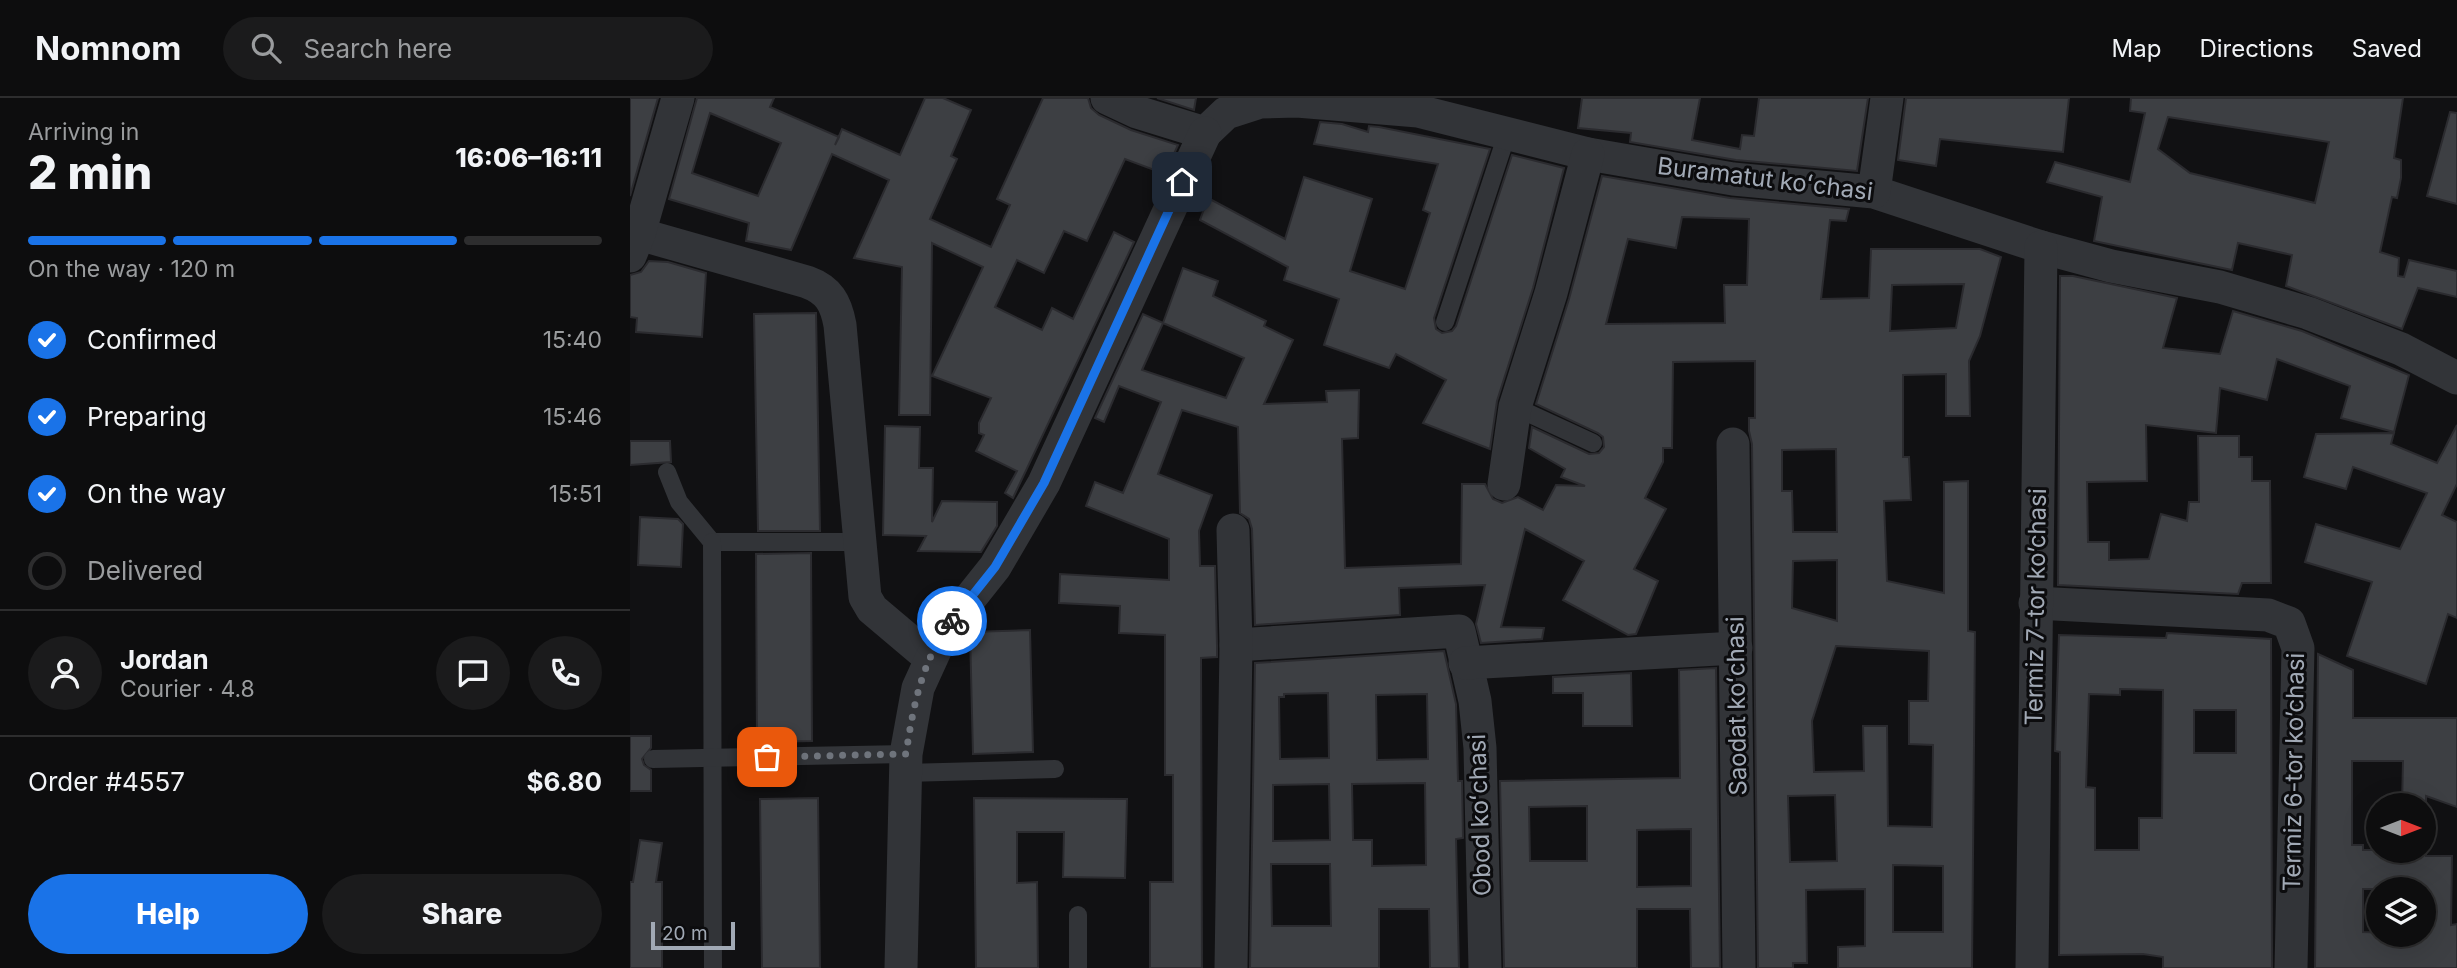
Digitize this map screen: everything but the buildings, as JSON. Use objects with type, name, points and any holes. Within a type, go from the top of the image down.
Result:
[{"type":"street","points":[[678,98],[635,245],[807,282],[822,288],[831,298],[840,325],[861,581],[872,610],[930,658]]},
{"type":"street","points":[[901,968],[906,764],[911,715],[930,658],[944,631],[995,567],[1044,483],[1205,132],[1137,112],[1107,98]]},
{"type":"street","points":[[1874,191],[1887,98]]},
{"type":"street","name":"Buramatut koʻchasi","points":[[1205,132],[1226,113],[1261,102],[1418,105],[1507,134],[1588,154],[1733,179],[1874,191],[2041,247],[2111,266],[2220,287],[2308,313],[2401,349],[2457,378]]},
{"type":"street","points":[[1504,484],[1515,407],[1551,293],[1588,154]]},
{"type":"street","name":"Termiz 7-tor koʼchasi","points":[[2032,968],[2041,247]]},
{"type":"street","name":"Saodat koʻchasi","points":[[1733,444],[1739,968]]},
{"type":"street","points":[[1231,968],[1236,645],[1233,530]]},
{"type":"street","name":"Termiz 6-tor koʼchasi","points":[[2035,603],[2268,615],[2289,623],[2298,648],[2291,968]]},
{"type":"street","name":"Obod koʻchasi","points":[[1236,645],[1456,629],[1462,634],[1465,663],[1475,701],[1480,748],[1485,968]]},
{"type":"street","points":[[1465,663],[1736,648]]},
{"type":"lane","points":[[1445,322],[1507,134]]},
{"type":"lane","points":[[1515,407],[1593,443]]},
{"type":"lane","points":[[667,472],[679,502],[712,542],[713,968]]},
{"type":"lane","points":[[712,542],[858,542]]},
{"type":"lane","points":[[653,760],[711,758],[1055,769]]},
{"type":"lane","points":[[1078,915],[1078,968]]},
{"type":"way so far","points":[[767,757],[906,754],[918,688],[930,658],[952,621]]},
{"type":"route","points":[[952,621],[995,567],[1044,483],[1182,182]]}]
